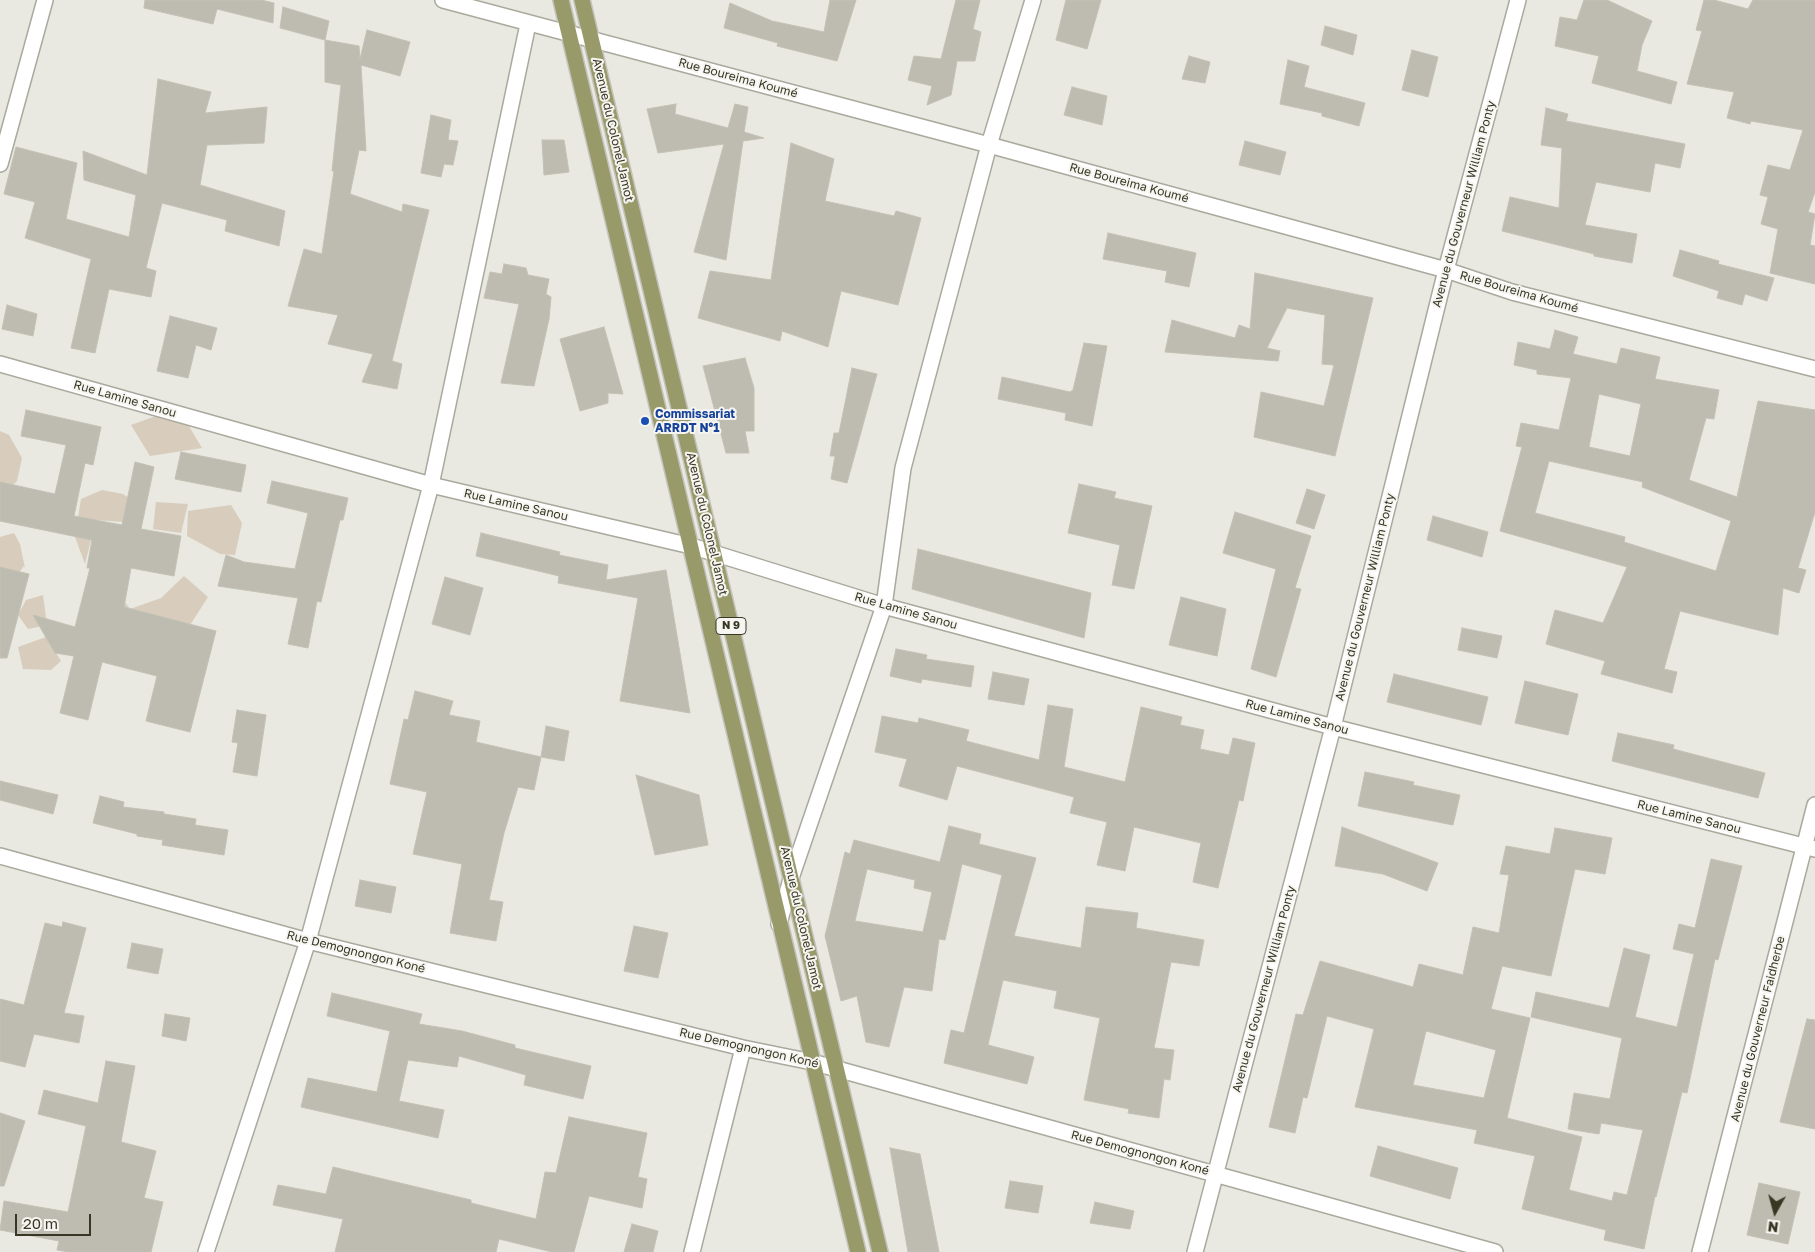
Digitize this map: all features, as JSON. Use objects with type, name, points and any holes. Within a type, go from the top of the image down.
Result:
[{"type":"main road","name":"Avenue du Colonel Jamot","points":[[561,0],[858,1252]]},
{"type":"main road","name":"Avenue du Colonel Jamot","points":[[582,0],[792,875],[880,1252]]},
{"type":"street","points":[[0,164],[45,0]]},
{"type":"street","name":"Rue Boureima Koumé","points":[[443,0],[989,145],[1446,270],[1512,292],[1815,369]]},
{"type":"street","points":[[779,924],[792,875],[884,606],[903,468],[989,145],[1033,0]]},
{"type":"street","name":"Avenue du Gouverneur William Ponty","points":[[1195,1252],[1333,726],[1446,270],[1518,0]]},
{"type":"street","points":[[206,1252],[308,941],[431,485],[528,24]]},
{"type":"street","name":"Rue Lamine Sanou","points":[[0,364],[431,485],[691,546],[884,606],[1333,726],[1810,848]]},
{"type":"street","name":"Avenue du Gouverneur Faidherbe","points":[[1700,1252],[1810,848],[1815,805]]},
{"type":"street","name":"Rue Demognongon Koné","points":[[0,856],[308,941],[743,1048],[812,1062],[1495,1252]]},
{"type":"street","points":[[692,1252],[743,1048]]},
{"type":"shaded area","points":[[178,408],[202,448],[150,456],[131,425]]},
{"type":"shaded area","points":[[0,431],[9,435],[22,458],[17,481],[3,495],[0,495]]},
{"type":"shaded area","points":[[102,490],[123,494],[138,504],[137,523],[96,520],[85,564],[75,537],[81,499]]},
{"type":"shaded area","points":[[156,502],[188,504],[181,533],[153,529]]},
{"type":"shaded area","points":[[231,505],[242,523],[235,555],[220,554],[187,536],[188,511]]},
{"type":"shaded area","points":[[14,533],[20,544],[25,568],[24,566],[12,581],[0,577],[0,537]]},
{"type":"shaded area","points":[[184,576],[208,597],[190,625],[102,610],[109,581],[130,609],[161,598]]},
{"type":"shaded area","points":[[43,595],[47,625],[28,629],[18,615],[26,600]]},
{"type":"shaded area","points":[[46,637],[61,661],[51,670],[23,669],[18,647]]},
{"type":"building","points":[[145,0],[261,0],[274,3],[273,23],[217,9],[213,24],[144,8]]},
{"type":"building","points":[[830,0],[856,0],[837,61],[777,46],[778,43],[724,28],[730,3],[772,21],[824,32]]},
{"type":"building","points":[[956,0],[980,0],[973,29],[981,32],[975,61],[957,61],[951,95],[927,105],[932,86],[908,80],[914,56],[941,59]]},
{"type":"building","points":[[1066,0],[1101,0],[1087,49],[1056,40]]},
{"type":"building","points":[[1584,0],[1607,0],[1652,21],[1642,45],[1637,71],[1677,82],[1671,104],[1592,83],[1599,56],[1555,46],[1560,17],[1577,20]]},
{"type":"building","points":[[1704,0],[1714,0],[1748,9],[1753,0],[1815,0],[1815,192],[1808,212],[1815,214],[1810,245],[1815,246],[1815,284],[1770,273],[1778,229],[1761,224],[1768,197],[1760,195],[1768,165],[1790,170],[1803,130],[1751,121],[1750,124],[1727,118],[1734,92],[1687,84],[1702,31],[1696,30]]},
{"type":"building","points":[[283,7],[329,21],[325,40],[280,28]]},
{"type":"building","points":[[1325,26],[1357,35],[1353,55],[1321,45]]},
{"type":"building","points":[[367,30],[410,42],[400,76],[361,65],[366,151],[359,150],[350,194],[402,212],[403,204],[429,210],[392,361],[402,364],[397,389],[362,382],[373,354],[328,344],[338,315],[288,306],[304,249],[322,254],[334,171],[332,171],[341,85],[325,82],[325,40],[359,46],[360,59]]},
{"type":"building","points":[[1412,50],[1438,57],[1428,97],[1402,90]]},
{"type":"building","points":[[1189,56],[1210,62],[1205,83],[1182,79]]},
{"type":"building","points":[[1288,60],[1309,66],[1304,87],[1365,103],[1359,126],[1322,116],[1322,113],[1280,104]]},
{"type":"building","points":[[158,79],[211,92],[205,113],[267,107],[264,143],[207,145],[200,185],[285,211],[279,246],[225,231],[227,220],[162,203],[146,268],[156,271],[151,297],[109,289],[95,353],[71,348],[91,259],[25,238],[35,202],[4,194],[16,147],[77,163],[66,219],[129,237],[136,195],[84,180],[83,151],[147,175]]},
{"type":"building","points":[[1072,87],[1107,96],[1102,125],[1064,115]]},
{"type":"building","points":[[676,104],[675,114],[728,128],[735,104],[748,107],[744,132],[764,138],[743,141],[726,260],[694,252],[724,144],[658,153],[647,109]]},
{"type":"building","points":[[1546,108],[1568,114],[1566,121],[1685,144],[1680,168],[1655,163],[1650,192],[1596,182],[1585,225],[1637,234],[1632,263],[1594,256],[1594,254],[1502,231],[1510,197],[1559,208],[1562,148],[1541,145]]},
{"type":"building","points":[[431,115],[451,120],[448,140],[458,141],[453,165],[444,164],[441,177],[421,173]]},
{"type":"building","points":[[542,140],[564,140],[569,172],[544,175]]},
{"type":"building","points":[[1245,141],[1286,152],[1280,175],[1239,165]]},
{"type":"building","points":[[791,143],[834,159],[825,201],[894,216],[896,211],[921,218],[898,305],[841,291],[828,347],[782,331],[780,341],[698,318],[710,271],[771,280]]},
{"type":"building","points":[[1108,233],[1196,253],[1189,287],[1165,282],[1167,271],[1103,259]]},
{"type":"building","points":[[1680,250],[1719,261],[1718,264],[1774,278],[1767,301],[1745,294],[1742,305],[1717,298],[1719,291],[1673,276]]},
{"type":"building","points":[[504,264],[526,268],[528,275],[549,279],[546,294],[551,297],[549,319],[534,386],[501,383],[519,304],[484,298],[490,272],[502,274]]},
{"type":"building","points":[[1255,273],[1373,298],[1335,456],[1254,437],[1261,392],[1324,406],[1334,365],[1322,364],[1325,315],[1287,308],[1267,348],[1280,351],[1278,361],[1165,352],[1172,320],[1235,338],[1239,325],[1250,329]]},
{"type":"building","points":[[7,305],[37,314],[33,336],[2,329]]},
{"type":"building","points":[[170,316],[217,328],[211,350],[196,345],[188,378],[157,371]]},
{"type":"building","points":[[604,327],[623,394],[608,393],[608,403],[580,411],[560,339]]},
{"type":"building","points":[[1555,330],[1578,337],[1573,354],[1617,364],[1621,348],[1660,357],[1655,379],[1719,390],[1714,419],[1706,418],[1689,480],[1737,497],[1758,401],[1815,410],[1815,512],[1798,568],[1806,570],[1799,593],[1783,588],[1778,635],[1680,611],[1664,669],[1677,672],[1672,693],[1601,674],[1605,661],[1546,644],[1555,610],[1603,623],[1627,567],[1500,531],[1522,447],[1516,446],[1521,423],[1559,430],[1571,378],[1537,374],[1537,370],[1514,365],[1518,342],[1550,349]],"holes":[[[1599,394],[1641,404],[1630,456],[1589,447]],[[1549,461],[1643,482],[1642,487],[1731,521],[1716,571],[1624,542],[1625,537],[1535,513]]]},
{"type":"building","points":[[1084,343],[1107,346],[1092,426],[1065,420],[1066,413],[998,399],[1002,377],[1070,392],[1073,390]]},
{"type":"building","points":[[745,358],[754,388],[754,431],[745,431],[749,453],[726,453],[703,366]]},
{"type":"building","points":[[852,368],[877,374],[847,483],[831,479],[835,456],[830,456],[834,433],[839,433]]},
{"type":"building","points":[[26,410],[101,427],[93,465],[85,463],[74,516],[122,525],[135,462],[154,467],[141,529],[181,536],[174,576],[131,568],[124,607],[216,631],[190,732],[146,721],[157,676],[102,662],[88,720],[60,713],[74,656],[55,653],[33,615],[75,627],[90,568],[87,568],[92,540],[0,521],[0,482],[55,494],[66,445],[21,436]]},
{"type":"building","points":[[181,452],[246,465],[241,492],[175,479]]},
{"type":"building","points":[[272,481],[348,498],[343,520],[340,520],[321,602],[317,601],[308,648],[288,644],[298,598],[218,586],[226,555],[244,562],[295,569],[308,513],[267,503]]},
{"type":"building","points":[[1079,484],[1116,492],[1114,498],[1152,506],[1134,589],[1112,585],[1120,545],[1068,533]]},
{"type":"building","points":[[1307,489],[1325,495],[1314,529],[1296,523]]},
{"type":"building","points":[[1235,512],[1311,536],[1295,588],[1301,589],[1276,677],[1251,669],[1276,569],[1223,553]]},
{"type":"building","points":[[1433,516],[1488,532],[1482,557],[1427,540]]},
{"type":"building","points":[[481,533],[560,552],[559,555],[608,565],[606,580],[666,570],[690,713],[620,701],[638,598],[558,583],[559,576],[476,556]]},
{"type":"building","points":[[918,549],[1091,593],[1084,638],[912,589]]},
{"type":"building","points":[[0,567],[29,574],[7,658],[0,658]]},
{"type":"building","points":[[445,577],[483,588],[470,635],[432,624]]},
{"type":"building","points":[[1181,597],[1226,609],[1217,656],[1169,645]]},
{"type":"building","points":[[1462,628],[1502,636],[1497,658],[1458,650]]},
{"type":"building","points":[[896,649],[927,655],[926,659],[974,666],[971,687],[922,679],[921,683],[890,676]]},
{"type":"building","points":[[993,672],[1029,679],[1024,705],[988,699]]},
{"type":"building","points":[[1394,674],[1488,697],[1481,725],[1387,702]]},
{"type":"building","points":[[1525,681],[1578,694],[1568,735],[1515,723]]},
{"type":"building","points":[[415,691],[453,701],[449,715],[480,721],[476,742],[541,757],[534,790],[518,787],[504,833],[489,900],[503,902],[496,941],[450,933],[462,864],[413,854],[427,792],[390,784],[404,719],[408,720]]},
{"type":"building","points":[[1048,705],[1073,709],[1064,767],[1125,782],[1141,707],[1182,717],[1180,725],[1204,730],[1200,749],[1229,755],[1233,738],[1255,743],[1243,801],[1239,800],[1218,888],[1193,882],[1201,843],[1134,827],[1125,871],[1097,865],[1107,822],[1070,813],[1074,797],[957,766],[947,800],[899,786],[907,759],[875,752],[882,716],[918,723],[919,718],[969,730],[966,741],[1039,760]]},
{"type":"building","points":[[237,710],[266,715],[257,776],[233,772],[238,743],[232,742]]},
{"type":"building","points":[[546,726],[569,731],[564,761],[541,757]]},
{"type":"building","points":[[1618,733],[1674,745],[1673,749],[1765,773],[1758,798],[1612,761]]},
{"type":"building","points":[[1365,772],[1414,782],[1413,785],[1460,795],[1453,825],[1358,806]]},
{"type":"building","points":[[636,775],[699,795],[708,845],[655,855]]},
{"type":"building","points":[[0,781],[58,795],[53,814],[0,800]]},
{"type":"building","points":[[100,796],[124,802],[123,807],[164,812],[164,814],[196,819],[195,825],[228,830],[224,855],[162,845],[163,840],[137,836],[137,834],[93,823]]},
{"type":"building","points":[[949,826],[981,834],[979,844],[1036,858],[1014,936],[1081,948],[1086,907],[1138,913],[1136,928],[1204,940],[1199,966],[1171,962],[1154,1048],[1174,1050],[1170,1080],[1164,1079],[1159,1118],[1128,1113],[1129,1109],[1084,1100],[1100,1018],[1054,1008],[1057,991],[1003,980],[988,1045],[1034,1057],[1027,1084],[944,1063],[951,1030],[964,1033],[1002,875],[962,864],[945,940],[939,939],[932,991],[904,987],[889,1047],[866,1042],[857,996],[841,1001],[825,936],[845,852],[850,854],[854,840],[940,862]],"holes":[[[867,869],[915,880],[914,888],[932,892],[923,932],[855,921]]]},
{"type":"building","points":[[1342,827],[1438,863],[1427,891],[1383,874],[1335,866]]},
{"type":"building","points":[[1555,828],[1612,838],[1605,874],[1575,869],[1551,976],[1502,966],[1491,1009],[1530,1018],[1507,1118],[1582,1137],[1569,1190],[1612,1201],[1614,1192],[1627,1195],[1643,1130],[1601,1123],[1599,1134],[1568,1129],[1574,1093],[1610,1099],[1622,1038],[1531,1017],[1536,992],[1609,1008],[1624,948],[1650,955],[1635,1017],[1677,1027],[1694,954],[1673,949],[1679,924],[1695,928],[1711,859],[1742,866],[1718,960],[1715,959],[1687,1093],[1682,1092],[1655,1196],[1644,1249],[1604,1240],[1606,1230],[1522,1209],[1535,1156],[1474,1143],[1477,1130],[1355,1107],[1374,1029],[1327,1016],[1307,1098],[1303,1097],[1295,1133],[1269,1127],[1296,1014],[1303,1015],[1320,961],[1413,987],[1419,964],[1463,975],[1473,927],[1499,933],[1509,875],[1500,874],[1506,846],[1550,854]],"holes":[[[1426,1031],[1496,1050],[1484,1098],[1413,1085]]]},
{"type":"building","points":[[360,880],[396,887],[391,913],[355,906]]},
{"type":"building","points":[[63,922],[86,928],[64,1013],[84,1016],[79,1043],[34,1034],[25,1067],[0,1061],[0,999],[24,1005],[45,923],[62,927]]},
{"type":"building","points":[[634,926],[668,933],[658,978],[624,971]]},
{"type":"building","points":[[132,943],[163,949],[158,974],[127,968]]},
{"type":"building","points":[[332,993],[422,1014],[419,1024],[462,1031],[515,1045],[515,1048],[591,1066],[583,1099],[524,1085],[526,1075],[459,1056],[457,1067],[408,1060],[399,1101],[444,1110],[438,1138],[301,1107],[308,1078],[377,1092],[390,1031],[327,1016]]},
{"type":"building","points":[[165,1014],[190,1018],[186,1041],[162,1036]]},
{"type":"building","points":[[1807,1019],[1815,1020],[1815,1129],[1780,1122]]},
{"type":"building","points":[[106,1061],[135,1066],[121,1142],[156,1151],[144,1198],[163,1202],[151,1252],[69,1252],[57,1250],[59,1241],[0,1230],[4,1201],[68,1212],[86,1126],[38,1114],[44,1090],[98,1103]]},
{"type":"building","points":[[0,1113],[25,1121],[4,1186],[0,1186]]},
{"type":"building","points":[[569,1117],[647,1133],[638,1177],[647,1179],[642,1208],[589,1196],[574,1252],[552,1252],[499,1239],[496,1252],[335,1252],[343,1219],[273,1205],[278,1185],[326,1194],[333,1167],[471,1200],[471,1203],[536,1219],[545,1172],[556,1173]]},
{"type":"building","points":[[1378,1146],[1458,1168],[1450,1199],[1370,1176]]},
{"type":"building","points":[[890,1148],[920,1154],[939,1252],[908,1252]]},
{"type":"building","points":[[1010,1181],[1043,1186],[1038,1213],[1005,1208]]},
{"type":"building","points":[[1759,1183],[1800,1192],[1788,1244],[1747,1235]]},
{"type":"building","points":[[1095,1202],[1134,1211],[1130,1229],[1090,1223]]},
{"type":"building","points":[[632,1224],[658,1231],[653,1252],[624,1252]]},
{"type":"place","name":"Commissariat ARRDT N°1","points":[[645,421]]}]
